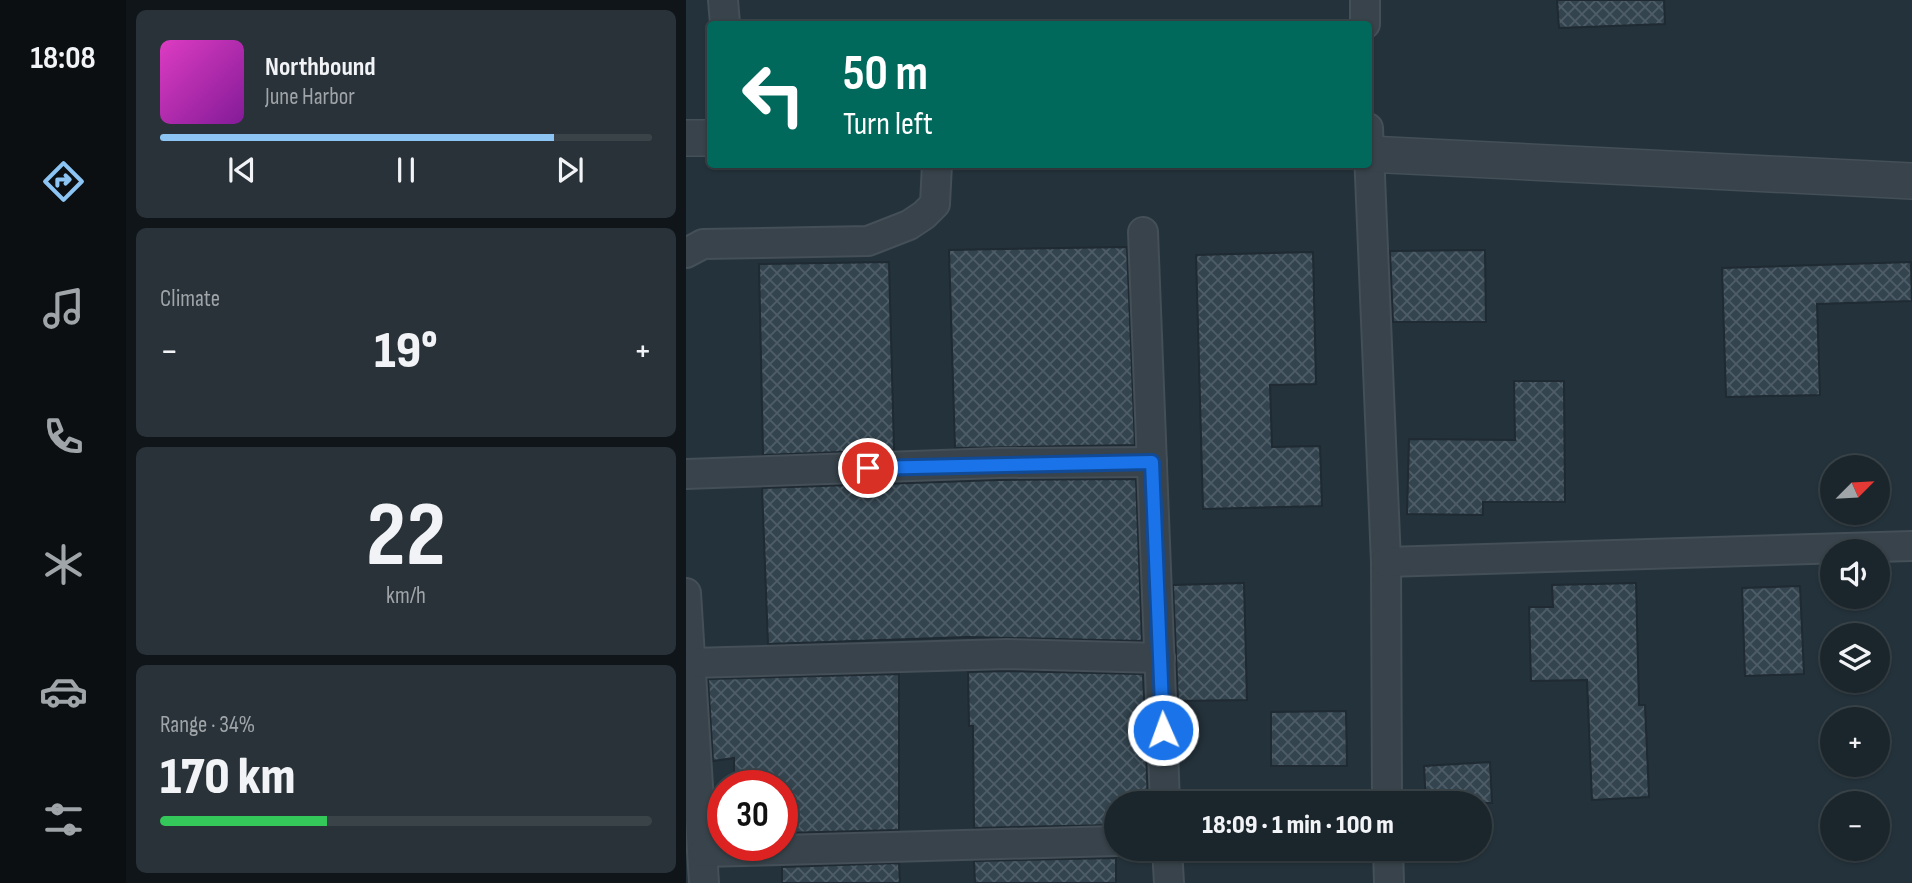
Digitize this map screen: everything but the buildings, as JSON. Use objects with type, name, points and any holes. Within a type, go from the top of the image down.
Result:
[{"type":"street","points":[[723,0],[725,21]]},
{"type":"street","points":[[1365,0],[1366,21]]},
{"type":"street","points":[[686,138],[707,138]]},
{"type":"street","points":[[1372,154],[1912,181]]},
{"type":"street","points":[[686,253],[703,244],[868,241],[909,225],[935,204],[937,168]]},
{"type":"street","points":[[1370,168],[1386,562],[1387,791]]},
{"type":"street","points":[[1143,232],[1166,791]]},
{"type":"street","points":[[686,474],[998,463],[1152,462]]},
{"type":"street","points":[[1386,562],[1912,546]]},
{"type":"street","points":[[686,593],[704,883]]},
{"type":"street","points":[[690,663],[1007,654],[1160,658]]},
{"type":"street","points":[[703,852],[1104,841]]},
{"type":"street","points":[[1168,861],[1169,883]]},
{"type":"street","points":[[1389,861],[1390,883]]},
{"type":"route","points":[[868,468],[998,463],[1152,462],[1163,730]]}]
